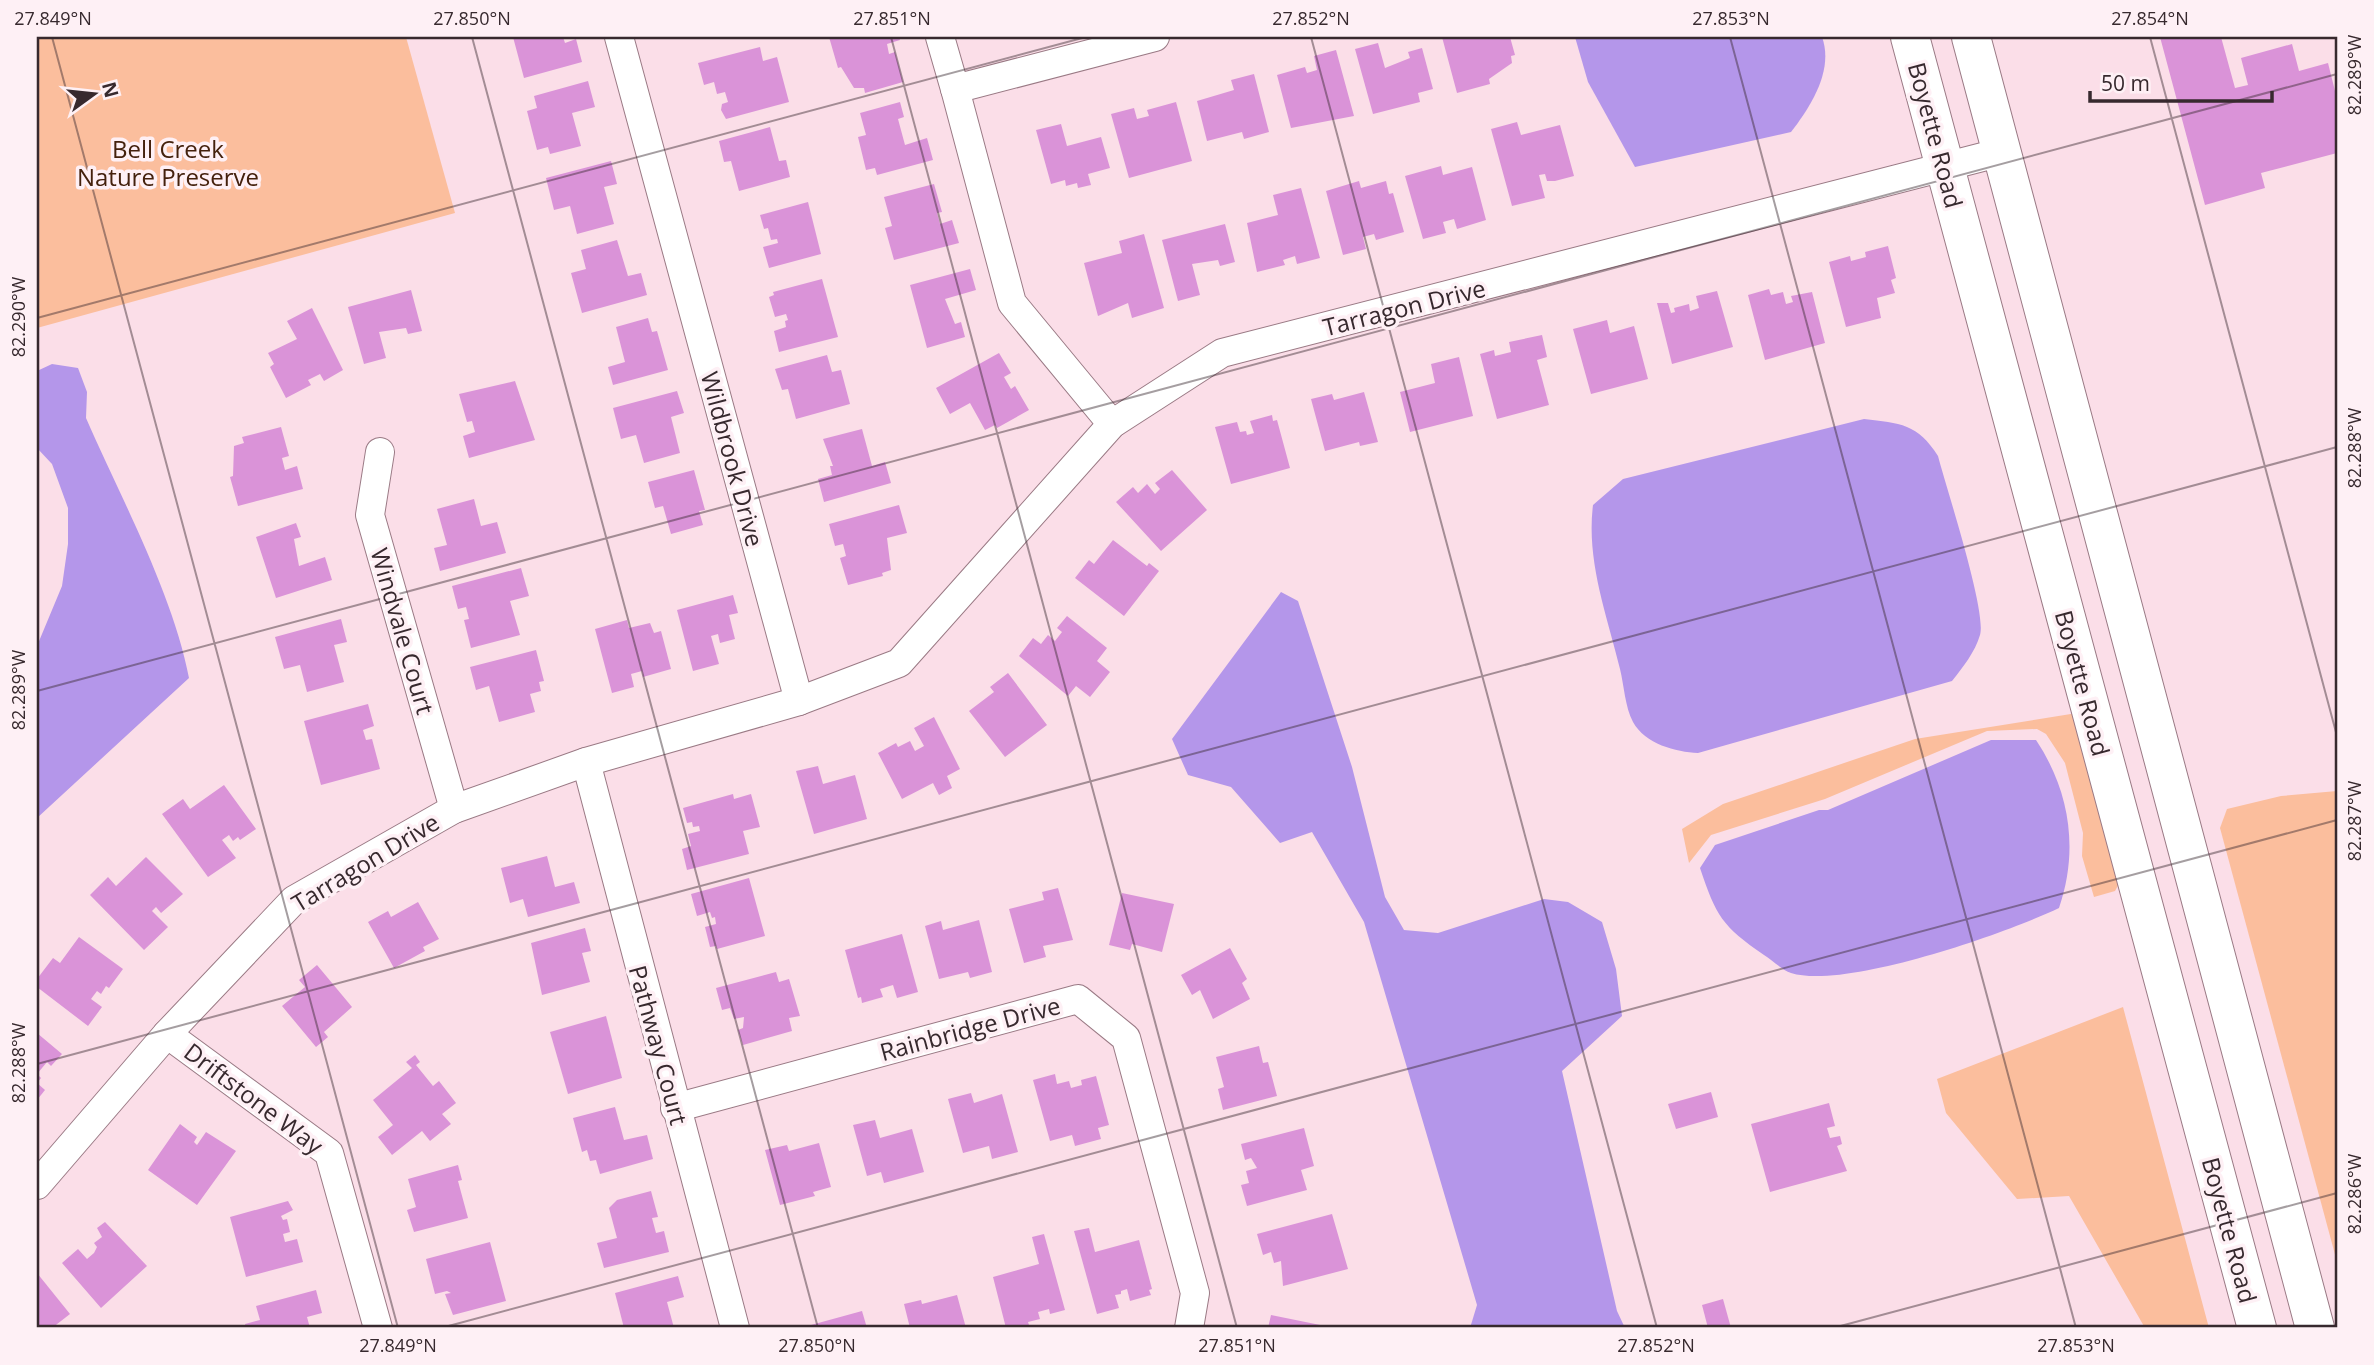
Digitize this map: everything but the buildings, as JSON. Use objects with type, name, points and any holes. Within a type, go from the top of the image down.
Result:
[{"type":"main road","name":"Boyette Road","points":[[1910,37],[2257,1328]]},
{"type":"main road","points":[[1971,37],[2315,1328]]},
{"type":"street","name":"Wildbrook Drive","points":[[619,37],[799,701]]},
{"type":"street","points":[[940,37],[1012,303],[1112,424]]},
{"type":"street","points":[[955,89],[1155,37]]},
{"type":"street","name":"Tarragon Drive","points":[[37,1185],[167,1034],[294,901],[454,809],[586,762],[799,701],[899,663],[1112,424],[1222,354],[2002,152]]},
{"type":"street","name":"Windvale Court","points":[[380,452],[370,515],[454,809]]},
{"type":"street","name":"Pathway Court","points":[[586,762],[735,1328]]},
{"type":"street","name":"Rainbridge Drive","points":[[676,1108],[1078,999],[1126,1038],[1195,1293],[1189,1328]]},
{"type":"street","name":"Driftstone Way","points":[[167,1034],[329,1153],[378,1328]]},
{"type":"green space","name":"Bell Creek Nature Preserve","points":[[37,37],[406,37],[455,213],[37,328]]},
{"type":"green space","points":[[2077,713],[2121,880],[2115,891],[2094,897],[2082,856],[2083,833],[2065,763],[2046,734],[2037,729],[1987,731],[1825,799],[1711,835],[1689,863],[1682,829],[1723,804],[1915,739]]},
{"type":"green space","points":[[2337,791],[2337,1262],[2220,828],[2227,809],[2281,796]]},
{"type":"green space","points":[[2123,1007],[2209,1328],[2145,1328],[2069,1196],[2017,1199],[1946,1113],[1937,1079]]},
{"type":"shaded area","points":[[1575,37],[1822,37],[1825,62],[1823,75],[1813,99],[1791,132],[1635,167],[1588,82]]},
{"type":"shaded area","points":[[52,364],[78,368],[87,392],[86,418],[159,580],[189,678],[37,818],[37,646],[62,586],[68,544],[68,508],[52,464],[37,448],[37,371]]},
{"type":"shaded area","points":[[1864,419],[1898,424],[1915,431],[1931,445],[1938,456],[1965,548],[1981,622],[1978,641],[1964,665],[1952,681],[1698,753],[1671,749],[1645,736],[1638,730],[1628,710],[1599,588],[1592,547],[1593,505],[1623,479]]},
{"type":"shaded area","points":[[1281,592],[1298,601],[1352,767],[1385,897],[1404,930],[1438,933],[1544,899],[1568,902],[1602,922],[1616,969],[1622,1016],[1562,1071],[1617,1311],[1625,1328],[1470,1328],[1477,1305],[1364,922],[1312,832],[1280,843],[1231,787],[1188,775],[1172,739]]},
{"type":"shaded area","points":[[1991,740],[2036,740],[2057,780],[2068,821],[2069,843],[2069,864],[2059,908],[2003,931],[1926,956],[1848,974],[1816,976],[1784,970],[1739,936],[1722,919],[1700,868],[1715,845],[1819,810],[1828,810]]}]
